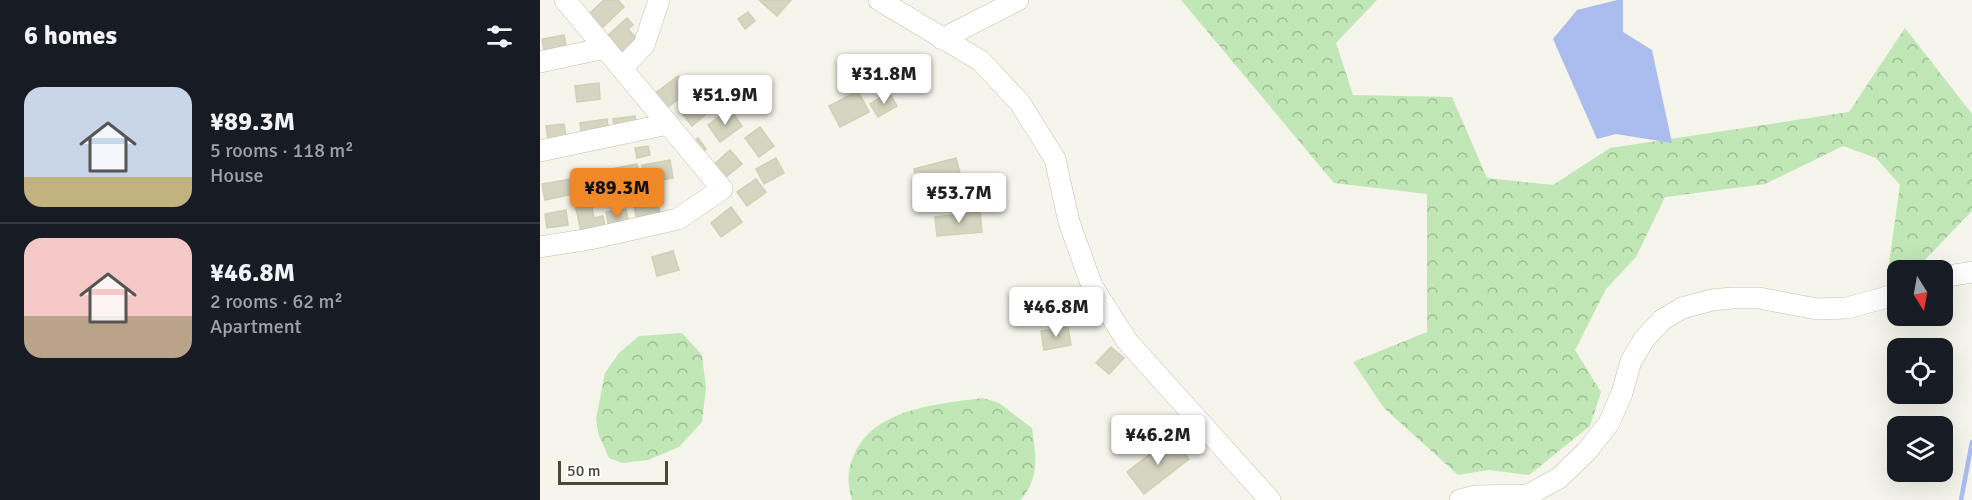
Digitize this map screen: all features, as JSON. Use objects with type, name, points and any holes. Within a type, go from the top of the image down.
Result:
[{"type":"street","points":[[540,247],[590,239],[678,219],[722,189],[565,0]]},
{"type":"street","points":[[622,68],[644,45],[659,0]]},
{"type":"street","points":[[879,0],[981,61],[1020,103],[1055,159],[1069,222],[1092,286],[1127,341],[1270,500]]},
{"type":"street","points":[[942,39],[1018,0]]},
{"type":"street","points":[[540,62],[605,48]]},
{"type":"street","points":[[540,150],[668,124]]},
{"type":"street","points":[[1953,275],[1972,272]]},
{"type":"street","points":[[1460,500],[1476,496],[1528,495],[1559,478],[1587,451],[1609,423],[1622,393],[1631,361],[1645,338],[1662,320],[1682,308],[1712,300],[1732,298],[1760,298],[1816,309],[1847,308],[1887,297]]},
{"type":"green space","points":[[1181,0],[1377,0],[1336,43],[1353,95],[1452,97],[1487,178],[1553,185],[1610,148],[1849,112],[1905,28],[1972,114],[1972,211],[1925,260],[1889,260],[1900,185],[1876,158],[1843,146],[1765,184],[1665,197],[1636,257],[1606,289],[1575,350],[1601,392],[1590,426],[1529,475],[1489,470],[1458,475],[1384,408],[1353,362],[1427,332],[1427,194],[1334,183]]},
{"type":"green space","points":[[682,333],[702,355],[706,388],[702,422],[679,447],[648,460],[622,463],[609,458],[599,436],[596,419],[605,373],[619,353],[639,336]]},
{"type":"green space","points":[[983,398],[999,403],[1032,428],[1034,474],[1021,500],[852,500],[848,477],[850,466],[863,439],[876,427],[892,418],[928,406]]},
{"type":"water","points":[[1623,0],[1623,32],[1652,50],[1672,143],[1616,134],[1597,139],[1553,39],[1577,10]]},
{"type":"building","points":[[604,0],[618,0],[624,7],[602,28],[589,14]]},
{"type":"building","points":[[759,0],[791,0],[777,16]]},
{"type":"building","points":[[748,12],[755,21],[745,29],[738,19]]},
{"type":"building","points":[[627,18],[633,25],[628,29],[638,40],[620,56],[604,39]]},
{"type":"building","points":[[564,35],[567,51],[545,55],[542,39]]},
{"type":"building","points":[[678,76],[689,91],[664,110],[653,95]]},
{"type":"building","points":[[599,83],[600,99],[577,102],[575,86]]},
{"type":"building","points":[[858,91],[869,112],[840,127],[829,106]]},
{"type":"building","points":[[707,92],[717,105],[692,126],[681,112]]},
{"type":"building","points":[[889,92],[897,106],[878,117],[870,104]]},
{"type":"building","points":[[730,109],[742,126],[720,142],[708,125]]},
{"type":"building","points":[[635,116],[636,126],[615,130],[613,119]]},
{"type":"building","points":[[607,119],[609,133],[582,137],[580,123]]},
{"type":"building","points":[[564,124],[567,142],[549,145],[546,126]]},
{"type":"building","points":[[760,127],[774,146],[759,157],[745,138]]},
{"type":"building","points":[[698,138],[706,149],[697,156],[689,145]]},
{"type":"building","points":[[648,146],[650,155],[637,158],[635,148]]},
{"type":"building","points":[[730,150],[742,164],[722,180],[711,167]]},
{"type":"building","points":[[776,158],[784,173],[764,184],[756,169]]},
{"type":"building","points":[[956,158],[960,173],[918,184],[914,169]]},
{"type":"building","points":[[670,160],[673,178],[645,183],[642,165]]},
{"type":"building","points":[[637,164],[641,183],[610,189],[606,170]]},
{"type":"building","points":[[603,172],[606,189],[581,194],[577,177]]},
{"type":"building","points":[[570,179],[573,194],[545,200],[542,184]]},
{"type":"building","points":[[756,179],[766,192],[747,206],[737,192]]},
{"type":"building","points":[[631,189],[633,199],[625,201],[623,191]]},
{"type":"building","points":[[620,190],[622,199],[599,205],[596,196]]},
{"type":"building","points":[[591,201],[594,218],[603,216],[605,227],[581,231],[575,204]]},
{"type":"building","points":[[657,201],[661,218],[638,223],[634,207]]},
{"type":"building","points":[[731,207],[742,222],[721,237],[711,223]]},
{"type":"building","points":[[626,209],[629,225],[609,229],[606,212]]},
{"type":"building","points":[[566,210],[568,225],[547,228],[545,214]]},
{"type":"building","points":[[980,212],[982,232],[937,236],[935,217]]},
{"type":"building","points":[[673,251],[679,270],[657,276],[652,257]]},
{"type":"building","points":[[1068,327],[1071,345],[1044,350],[1041,331]]},
{"type":"building","points":[[1111,347],[1124,358],[1109,374],[1096,363]]},
{"type":"building","points":[[1172,437],[1189,459],[1144,494],[1127,472]]},
{"type":"waterway","points":[[1961,500],[1972,442]]}]
